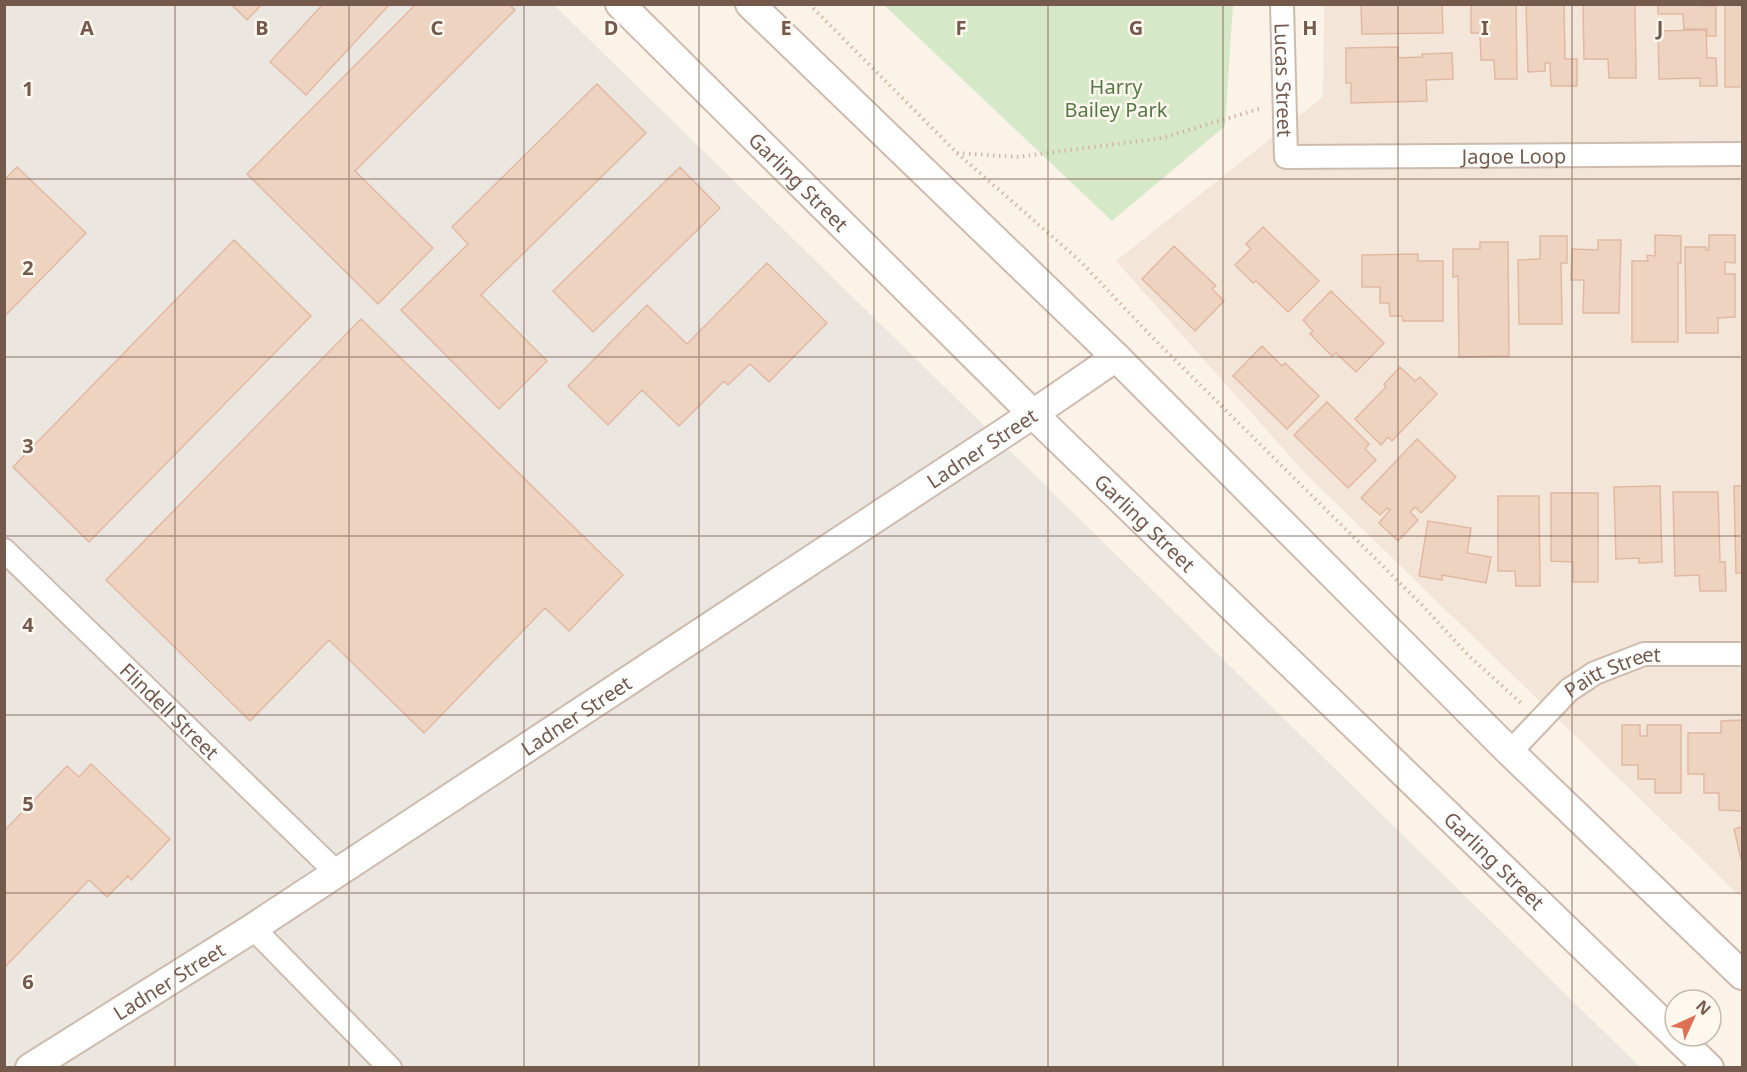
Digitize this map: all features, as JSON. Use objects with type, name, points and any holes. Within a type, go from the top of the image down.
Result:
[{"type":"street","name":"Garling Street","points":[[620,4],[1033,414],[1663,1022]]},
{"type":"street","points":[[750,4],[1116,357],[1510,752],[1743,975]]},
{"type":"street","name":"Lucas Street","points":[[1282,4],[1286,157]]},
{"type":"street","name":"Jagoe Loop","points":[[1286,157],[1743,154]]},
{"type":"street","name":"Ladner Street","points":[[30,1068],[253,928],[1116,357]]},
{"type":"street","name":"Flindell Street","points":[[4,550],[336,872]]},
{"type":"street","name":"Paitt Street","points":[[1510,752],[1569,690],[1595,673],[1644,654],[1743,654]]},
{"type":"street","points":[[253,928],[390,1068]]},
{"type":"street","name":"Garling Street","points":[[1689,1048],[1709,1068]]},
{"type":"path","points":[[809,4],[957,153],[1080,261],[1152,337],[1422,604],[1468,655],[1539,721]]},
{"type":"path","points":[[957,153],[1017,157],[1162,138],[1285,101]]},
{"type":"shaded area","points":[[5,4],[554,5],[1640,1067],[5,1068]]},
{"type":"shaded area","points":[[1324,5],[1742,5],[1742,898],[1306,474],[1116,261],[1323,97]]},
{"type":"green space","name":"Harry Bailey Park","points":[[884,5],[1233,5],[1225,126],[1112,221]]},
{"type":"building","points":[[231,4],[262,4],[247,20]]},
{"type":"building","points":[[323,4],[390,4],[306,95],[270,62]]},
{"type":"building","points":[[416,4],[509,4],[515,10],[355,171],[433,248],[378,304],[247,174]]},
{"type":"building","points":[[1365,4],[1442,4],[1443,33],[1362,34],[1361,6]]},
{"type":"building","points":[[1471,4],[1516,4],[1517,79],[1495,79],[1494,60],[1481,60],[1480,33],[1471,33]]},
{"type":"building","points":[[1526,4],[1564,4],[1565,59],[1577,59],[1577,86],[1551,86],[1550,63],[1545,63],[1545,71],[1528,72]]},
{"type":"building","points":[[1583,4],[1635,4],[1636,78],[1609,78],[1608,59],[1584,59]]},
{"type":"building","points":[[1658,4],[1716,6],[1716,36],[1707,36],[1707,29],[1684,29],[1683,14],[1658,14]]},
{"type":"building","points":[[1725,4],[1742,4],[1742,87],[1725,87]]},
{"type":"building","points":[[1706,30],[1707,58],[1716,58],[1717,86],[1700,86],[1700,78],[1659,79],[1658,31]]},
{"type":"building","points":[[1398,47],[1398,58],[1452,53],[1453,79],[1426,80],[1427,101],[1351,103],[1351,83],[1346,83],[1346,48]]},
{"type":"building","points":[[597,84],[646,133],[481,295],[547,361],[499,409],[401,310],[468,244],[452,227]]},
{"type":"building","points":[[17,167],[86,233],[4,317],[4,180]]},
{"type":"building","points":[[680,167],[720,208],[593,332],[553,291]]},
{"type":"building","points":[[1263,227],[1319,281],[1288,312],[1256,281],[1253,283],[1235,265],[1251,249],[1246,244]]},
{"type":"building","points":[[1655,235],[1681,236],[1681,263],[1678,263],[1678,342],[1632,342],[1632,261],[1648,261],[1647,255],[1655,256]]},
{"type":"building","points":[[1709,235],[1735,235],[1735,263],[1725,262],[1725,274],[1735,274],[1735,317],[1718,318],[1718,333],[1686,333],[1685,247],[1706,247],[1706,250],[1709,250]]},
{"type":"building","points":[[1540,236],[1567,236],[1567,263],[1561,263],[1562,324],[1519,324],[1518,260],[1540,259]]},
{"type":"building","points":[[234,240],[311,316],[89,542],[13,467]]},
{"type":"building","points":[[1598,240],[1621,240],[1619,313],[1583,313],[1584,280],[1571,280],[1572,249],[1598,250]]},
{"type":"building","points":[[1480,242],[1508,242],[1509,356],[1459,357],[1458,276],[1453,277],[1453,249],[1480,249]]},
{"type":"building","points":[[1174,246],[1216,286],[1212,289],[1224,301],[1195,331],[1142,279]]},
{"type":"building","points":[[1418,254],[1418,261],[1443,261],[1443,321],[1403,321],[1402,316],[1390,316],[1389,303],[1380,303],[1380,287],[1362,287],[1362,255]]},
{"type":"building","points":[[767,263],[827,323],[769,382],[750,364],[728,385],[724,381],[679,426],[642,390],[608,425],[568,386],[647,305],[687,344]]},
{"type":"building","points":[[1331,291],[1384,343],[1356,372],[1336,353],[1332,356],[1310,334],[1313,331],[1303,320]]},
{"type":"building","points":[[361,319],[623,575],[569,631],[545,608],[424,733],[329,640],[250,721],[106,580]]},
{"type":"building","points":[[1262,346],[1282,366],[1285,363],[1319,396],[1287,429],[1233,376]]},
{"type":"building","points":[[1400,367],[1415,381],[1420,377],[1437,394],[1392,441],[1388,437],[1381,445],[1355,419],[1386,387],[1384,384]]},
{"type":"building","points":[[1327,402],[1369,444],[1365,449],[1376,460],[1348,488],[1294,435]]},
{"type":"building","points":[[1417,439],[1456,477],[1421,513],[1415,507],[1410,512],[1418,520],[1398,541],[1379,523],[1390,510],[1387,508],[1380,515],[1361,498]]},
{"type":"building","points":[[1660,486],[1662,562],[1639,563],[1639,558],[1616,559],[1614,487]]},
{"type":"building","points":[[1734,486],[1742,486],[1742,573],[1736,573]]},
{"type":"building","points":[[1673,492],[1718,492],[1720,562],[1725,562],[1726,591],[1700,591],[1699,575],[1675,576]]},
{"type":"building","points":[[1551,493],[1598,493],[1598,582],[1573,582],[1573,562],[1551,561]]},
{"type":"building","points":[[1498,496],[1539,496],[1540,586],[1516,586],[1515,571],[1498,571]]},
{"type":"building","points":[[1428,521],[1471,528],[1467,553],[1491,557],[1486,583],[1442,575],[1442,580],[1419,576]]},
{"type":"building","points":[[1742,720],[1742,811],[1719,810],[1719,793],[1704,793],[1704,774],[1688,774],[1688,733],[1721,733],[1721,721]]},
{"type":"building","points":[[1622,725],[1640,725],[1640,736],[1647,736],[1647,725],[1681,725],[1681,793],[1655,793],[1655,779],[1638,779],[1638,765],[1622,765]]},
{"type":"building","points":[[91,764],[170,839],[131,880],[128,876],[107,897],[89,880],[4,968],[4,831],[67,766],[79,777]]},
{"type":"building","points":[[1742,827],[1742,862],[1734,829]]}]
